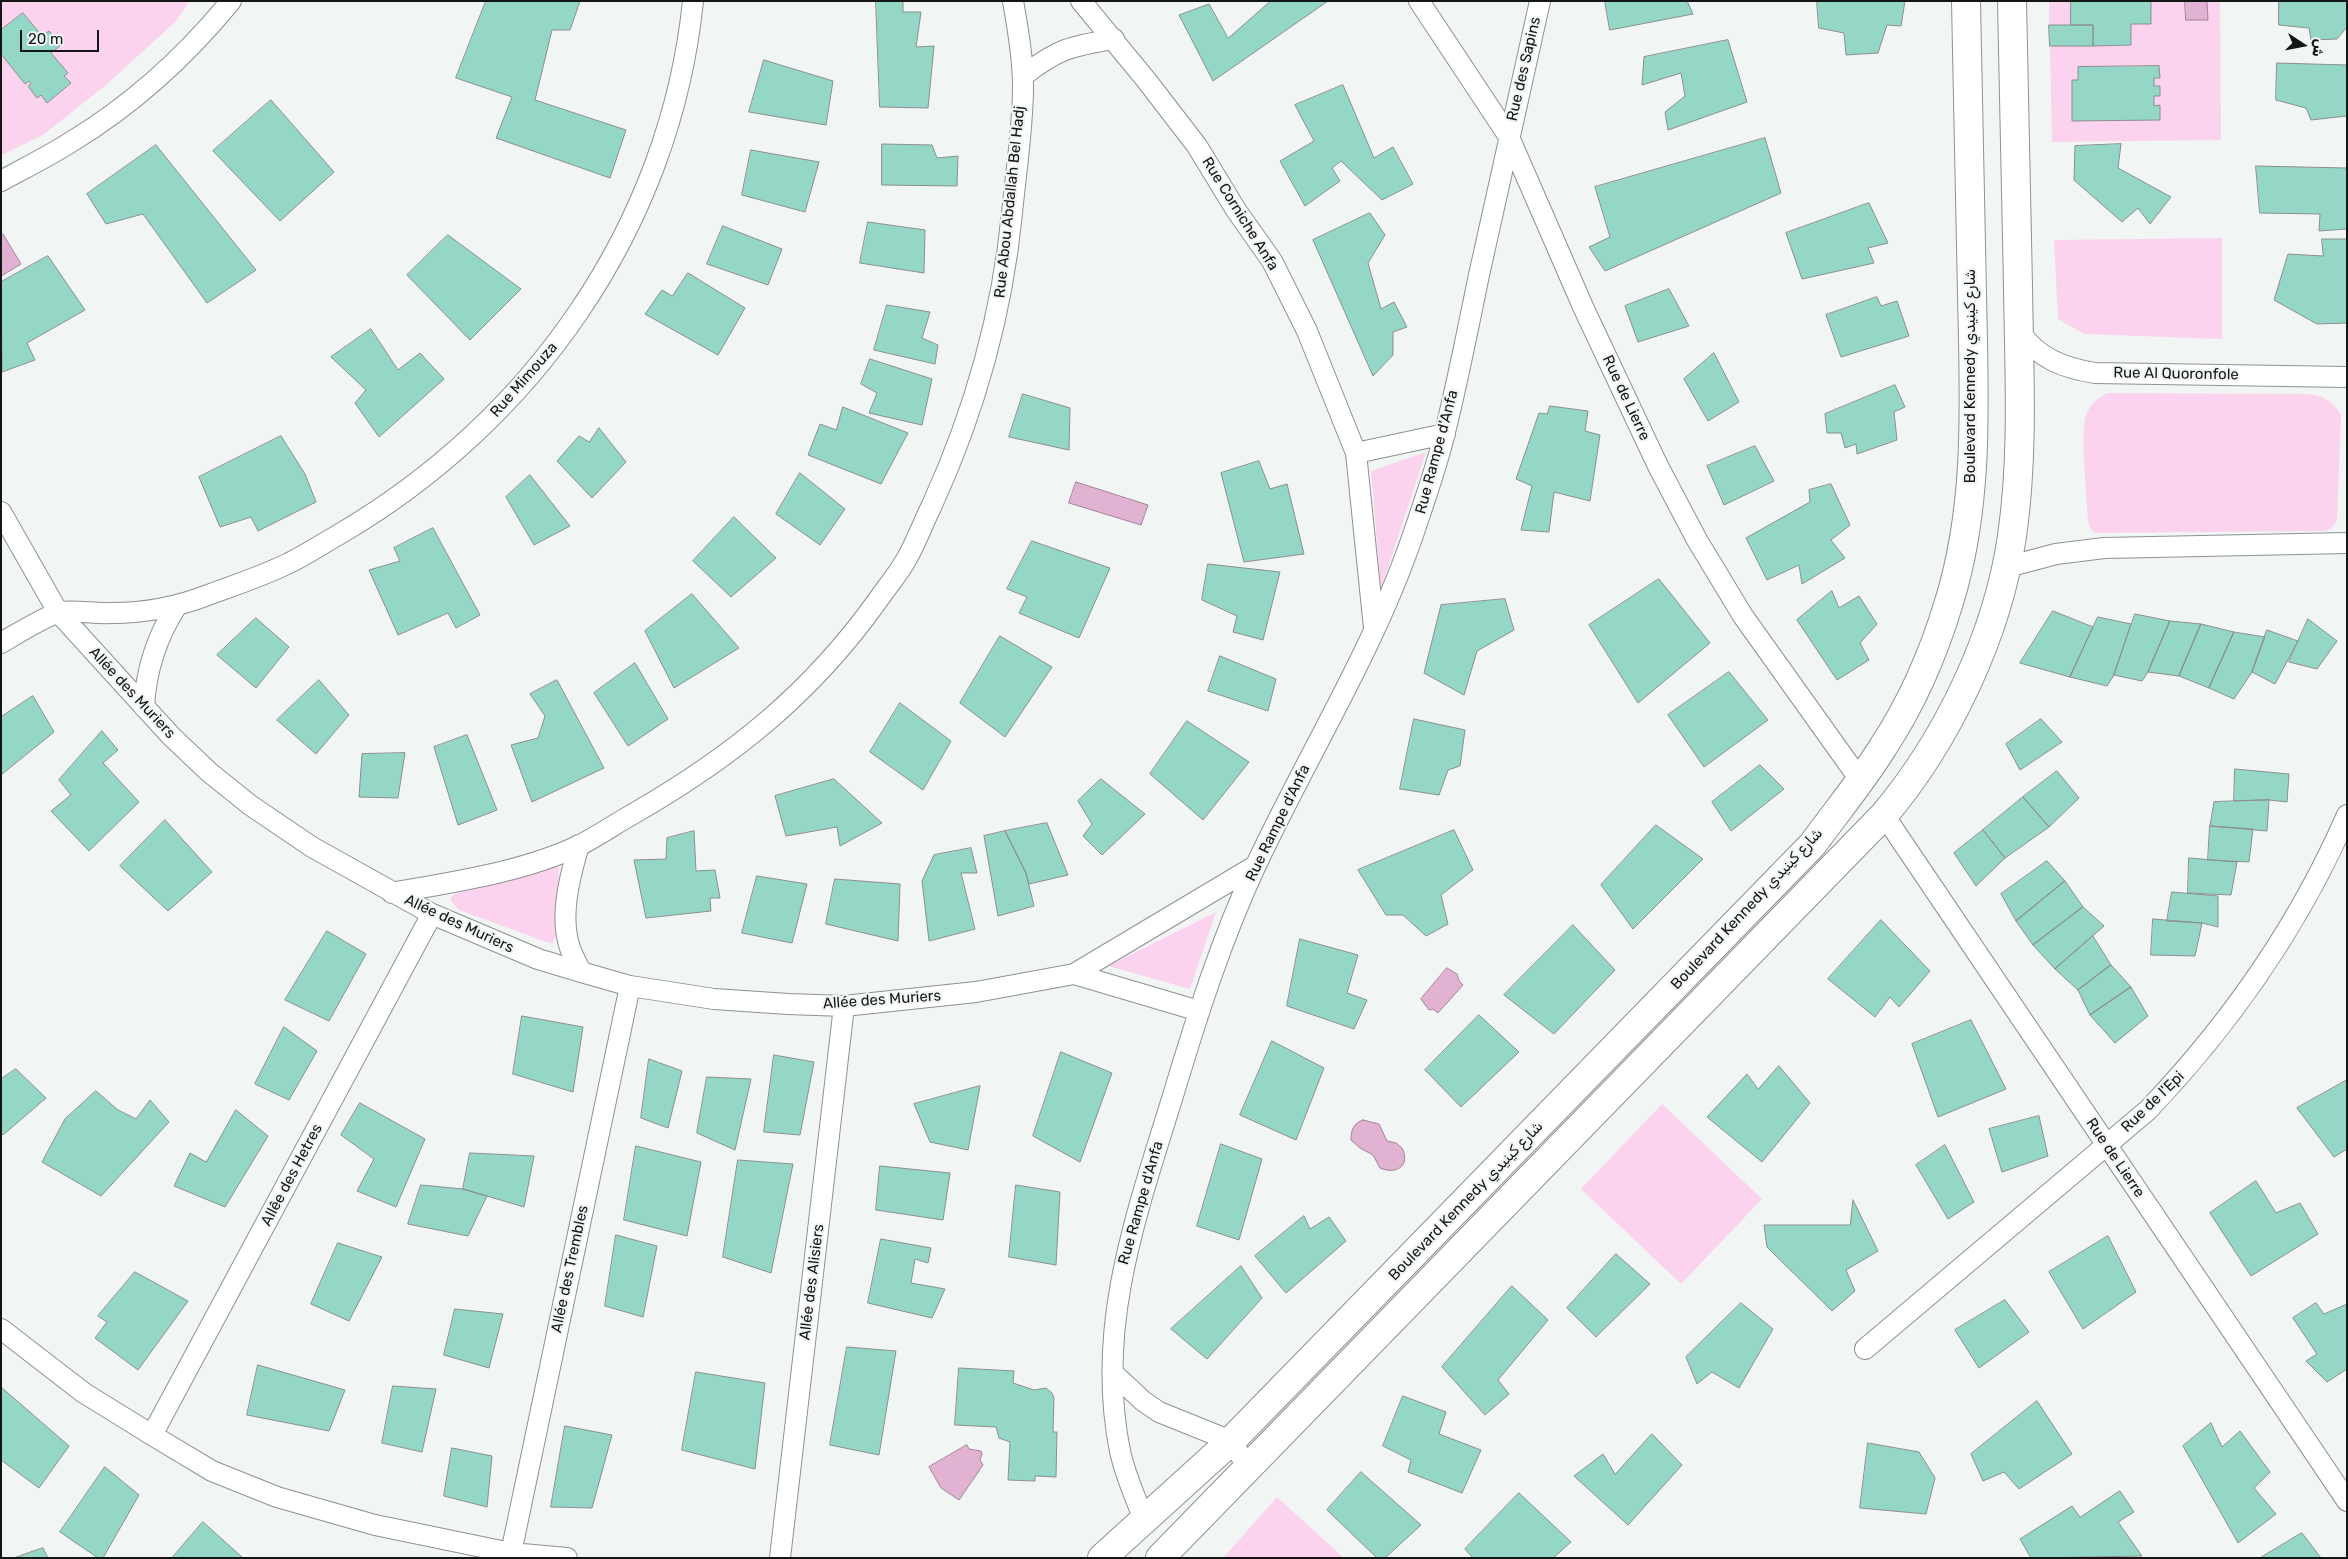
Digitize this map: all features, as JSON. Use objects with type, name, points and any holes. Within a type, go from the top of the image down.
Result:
[{"type":"main road","name":"Boulevard Kennedy شارع كينيدي","points":[[1102,1558],[1231,1441],[1813,844],[1884,747],[1910,699],[1928,660],[1949,603],[1959,567],[1968,507],[1974,404],[1966,1]]},
{"type":"main road","name":"Boulevard Kennedy شارع كينيدي","points":[[1160,1558],[1884,814],[1918,772],[1961,697],[1992,616],[2007,567],[2018,475],[2019,330],[2012,1]]},
{"type":"street","points":[[1,181],[72,142],[135,97],[203,35],[230,1]]},
{"type":"street","name":"Rue Mimouza","points":[[58,612],[114,614],[176,607],[290,563],[398,498],[441,466],[478,433],[517,393],[573,321],[620,243],[638,206],[669,121],[681,76],[693,1]]},
{"type":"street","name":"Rue Abou Abdallah Bel Hadj","points":[[392,893],[463,880],[518,867],[579,845],[660,798],[732,751],[780,711],[816,676],[853,635],[906,561],[943,481],[972,406],[994,332],[1008,254],[1023,76],[1013,1]]},
{"type":"street","name":"Rue Corniche Anfa","points":[[1081,1],[1114,39],[1197,146],[1236,210],[1272,261],[1307,331],[1356,453],[1374,630]]},
{"type":"street","name":"Rue de Lierre","points":[[1419,1],[1509,136],[1588,318],[1658,466],[1697,540],[1743,616],[1860,780]]},
{"type":"street","name":"Rue des Sapins","points":[[1509,136],[1540,1]]},
{"type":"street","points":[[1023,76],[1063,49],[1114,39]]},
{"type":"street","name":"Rue Rampe d'Anfa","points":[[1144,1519],[1127,1478],[1120,1452],[1114,1411],[1113,1327],[1122,1272],[1136,1215],[1199,1011],[1255,866],[1374,630],[1413,535],[1445,434],[1509,136]]},
{"type":"street","name":"Rue Al Quoronfole","points":[[2019,330],[2028,344],[2049,360],[2069,368],[2095,373],[2347,377]]},
{"type":"street","points":[[1356,453],[1445,434]]},
{"type":"street","name":"Allée des Muriers","points":[[1,512],[58,612],[144,707],[209,772],[250,805],[312,848],[432,914],[538,959],[630,986],[714,999],[844,1006],[976,992],[1074,974],[1255,866]]},
{"type":"street","points":[[2007,567],[2056,554],[2104,548],[2347,543]]},
{"type":"street","points":[[144,707],[146,679],[164,625],[176,607]]},
{"type":"street","points":[[1,643],[58,612]]},
{"type":"street","name":"Rue de Lierre","points":[[1884,814],[2347,1501]]},
{"type":"street","name":"Rue de l'Epi","points":[[1865,1349],[2148,1110],[2184,1072],[2238,1003],[2300,910],[2347,815]]},
{"type":"street","points":[[579,845],[567,884],[566,916],[569,946],[581,972]]},
{"type":"street","name":"Allêe des Hetres","points":[[152,1435],[432,914]]},
{"type":"street","name":"Allée des Muriers","points":[[1074,974],[1199,1011]]},
{"type":"street","name":"Allée des Trembles","points":[[510,1553],[630,986]]},
{"type":"street","name":"Allée des Alisiers","points":[[780,1558],[844,1006]]},
{"type":"street","points":[[1,1329],[84,1393],[212,1471],[277,1497],[375,1526],[510,1553],[566,1558]]},
{"type":"street","points":[[1113,1372],[1143,1401],[1159,1412],[1231,1441],[1248,1467]]},
{"type":"shaded area","points":[[1,1],[190,1],[175,22],[106,85],[43,135],[1,155],[1,54],[25,84],[29,81],[31,84],[28,86],[37,98],[41,95],[47,102],[71,83],[64,76],[67,73],[51,53],[61,45],[49,31],[42,36],[23,13],[1,30]]},
{"type":"shaded area","points":[[2049,1],[2071,1],[2071,25],[2049,25]]},
{"type":"shaded area","points":[[2151,1],[2185,1],[2185,15],[2207,20],[2207,1],[2220,1],[2221,140],[2052,142],[2050,46],[2131,45],[2131,24],[2151,24]],"holes":[[[2159,66],[2160,77],[2154,78],[2154,86],[2160,96],[2154,96],[2154,106],[2160,106],[2160,120],[2072,120],[2072,80],[2078,80],[2078,67]]]},
{"type":"shaded area","points":[[2185,1],[2207,1],[2208,20],[2186,20]]},
{"type":"shaded area","points":[[3,234],[21,264],[1,276],[1,235]]},
{"type":"shaded area","points":[[2222,238],[2222,339],[2084,334],[2058,319],[2054,240]]},
{"type":"shaded area","points":[[2107,393],[2304,394],[2316,395],[2326,399],[2334,405],[2341,415],[2337,520],[2333,527],[2326,531],[2095,533],[2090,528],[2088,521],[2084,424],[2086,415],[2092,405]]},
{"type":"shaded area","points":[[1426,452],[1381,589],[1371,471]]},
{"type":"shaded area","points":[[1076,482],[1148,505],[1141,525],[1069,503]]},
{"type":"shaded area","points":[[554,865],[559,867],[557,935],[552,944],[459,910],[451,901],[451,897],[455,894]]},
{"type":"shaded area","points":[[1216,912],[1190,989],[1108,966]]},
{"type":"shaded area","points":[[1447,968],[1457,974],[1459,981],[1463,985],[1438,1013],[1433,1009],[1429,1010],[1421,999]]},
{"type":"shaded area","points":[[1662,1104],[1762,1199],[1681,1284],[1581,1189]]},
{"type":"shaded area","points":[[1363,1120],[1379,1124],[1387,1141],[1396,1143],[1402,1148],[1405,1160],[1400,1167],[1391,1170],[1380,1168],[1373,1155],[1360,1148],[1351,1140],[1353,1128]]},
{"type":"shaded area","points":[[967,1445],[969,1449],[981,1451],[980,1460],[983,1465],[959,1500],[941,1488],[929,1467]]},
{"type":"shaded area","points":[[1277,1497],[1344,1558],[1223,1558]]},
{"type":"building","points":[[486,1],[580,1],[570,30],[552,30],[535,100],[626,130],[610,178],[496,138],[512,97],[456,78]]},
{"type":"building","points":[[876,1],[903,1],[903,12],[921,12],[916,47],[934,46],[928,108],[880,107]]},
{"type":"building","points":[[1271,1],[1328,1],[1213,81],[1179,15],[1209,4],[1228,38]]},
{"type":"building","points":[[1605,1],[1687,1],[1693,14],[1610,30]]},
{"type":"building","points":[[1817,1],[1905,1],[1901,26],[1887,25],[1878,53],[1846,55],[1844,33],[1819,28]]},
{"type":"building","points":[[2071,1],[2151,1],[2151,24],[2131,24],[2131,45],[2093,46],[2093,25],[2071,25]]},
{"type":"building","points":[[2279,1],[2347,1],[2347,27],[2337,39],[2311,40],[2309,28],[2279,25]]},
{"type":"building","points":[[23,13],[42,36],[49,31],[61,45],[51,53],[68,73],[64,76],[71,83],[47,103],[41,95],[37,98],[28,86],[31,84],[29,81],[25,84],[1,54],[1,30]]},
{"type":"building","points":[[2049,25],[2093,25],[2093,46],[2050,46]]},
{"type":"building","points":[[1728,40],[1747,102],[1668,130],[1665,112],[1685,96],[1681,73],[1642,85],[1644,57]]},
{"type":"building","points":[[764,60],[833,81],[826,125],[749,112]]},
{"type":"building","points":[[2277,63],[2347,65],[2347,116],[2311,120],[2306,108],[2276,100]]},
{"type":"building","points":[[2159,66],[2160,78],[2154,78],[2154,86],[2160,86],[2160,96],[2154,96],[2154,106],[2160,105],[2160,120],[2072,121],[2072,80],[2078,80],[2078,67]]},
{"type":"building","points":[[1343,85],[1374,158],[1393,147],[1413,184],[1382,200],[1341,161],[1332,168],[1340,181],[1305,206],[1280,161],[1314,141],[1295,105]]},
{"type":"building","points":[[271,100],[334,172],[280,221],[213,151]]},
{"type":"building","points":[[1765,138],[1781,193],[1605,271],[1589,247],[1610,237],[1595,187]]},
{"type":"building","points":[[882,144],[932,145],[937,158],[958,156],[957,186],[882,185]]},
{"type":"building","points":[[2121,144],[2118,168],[2171,197],[2150,224],[2138,208],[2122,222],[2074,180],[2075,146]]},
{"type":"building","points":[[156,145],[256,270],[207,303],[143,214],[106,224],[87,194]]},
{"type":"building","points":[[751,150],[819,162],[805,212],[742,195]]},
{"type":"building","points":[[2256,166],[2347,168],[2347,229],[2319,231],[2320,214],[2260,213]]},
{"type":"building","points":[[1869,203],[1888,243],[1868,248],[1874,263],[1802,279],[1786,233]]},
{"type":"building","points":[[1370,213],[1385,235],[1368,263],[1381,309],[1394,302],[1407,327],[1393,332],[1393,355],[1373,376],[1313,240]]},
{"type":"building","points":[[868,222],[925,230],[924,273],[860,263]]},
{"type":"building","points":[[723,226],[782,249],[768,285],[707,264]]},
{"type":"building","points":[[448,235],[521,289],[470,340],[407,275]]},
{"type":"building","points":[[2322,239],[2347,239],[2347,323],[2317,324],[2274,300],[2288,254],[2323,256]]},
{"type":"building","points":[[48,256],[85,310],[27,343],[35,360],[2,372],[1,282]]},
{"type":"building","points":[[688,273],[745,308],[718,355],[645,314],[662,290],[672,296]]},
{"type":"building","points":[[1669,289],[1689,326],[1638,342],[1625,306]]},
{"type":"building","points":[[1877,297],[1881,306],[1897,301],[1909,336],[1841,357],[1826,315]]},
{"type":"building","points":[[887,305],[930,312],[922,338],[938,345],[935,364],[874,350]]},
{"type":"building","points":[[371,329],[398,370],[420,353],[444,379],[379,437],[355,403],[366,390],[331,357]]},
{"type":"building","points":[[1714,353],[1739,402],[1708,421],[1684,379]]},
{"type":"building","points":[[870,359],[932,379],[922,425],[869,413],[877,393],[861,384]]},
{"type":"building","points":[[1895,385],[1905,407],[1894,412],[1897,440],[1857,454],[1856,444],[1845,448],[1841,433],[1827,433],[1825,414]]},
{"type":"building","points":[[1023,394],[1070,408],[1069,450],[1009,437]]},
{"type":"building","points":[[1550,406],[1588,411],[1585,431],[1600,435],[1590,501],[1554,492],[1549,532],[1521,530],[1532,486],[1516,479],[1539,413],[1547,414]]},
{"type":"building","points":[[843,407],[908,433],[881,484],[808,455],[820,424],[836,430]]},
{"type":"building","points":[[599,428],[626,462],[592,498],[557,461],[579,436],[589,442]]},
{"type":"building","points":[[281,436],[305,474],[316,502],[258,531],[251,517],[220,527],[199,477]]},
{"type":"building","points":[[1755,446],[1774,481],[1724,505],[1707,466]]},
{"type":"building","points":[[1259,461],[1270,489],[1287,484],[1304,554],[1244,562],[1221,473]]},
{"type":"building","points":[[800,473],[845,509],[820,545],[776,514]]},
{"type":"building","points":[[530,475],[570,526],[534,545],[506,497]]},
{"type":"building","points":[[1831,484],[1850,525],[1831,540],[1845,558],[1802,584],[1799,565],[1767,580],[1746,538],[1810,502],[1809,490]]},
{"type":"building","points":[[734,517],[776,558],[731,597],[693,561]]},
{"type":"building","points":[[433,528],[480,615],[456,628],[448,613],[398,635],[369,570],[400,561],[394,548]]},
{"type":"building","points":[[1032,541],[1110,568],[1079,638],[1019,613],[1027,597],[1007,589]]},
{"type":"building","points":[[1208,564],[1280,572],[1263,640],[1233,632],[1237,616],[1202,600]]},
{"type":"building","points":[[1659,579],[1710,643],[1638,703],[1589,625]]},
{"type":"building","points":[[1832,591],[1839,608],[1859,596],[1877,624],[1860,643],[1869,660],[1837,680],[1797,620]]},
{"type":"building","points":[[692,594],[739,648],[674,688],[645,631]]},
{"type":"building","points":[[1505,599],[1514,630],[1477,651],[1464,695],[1424,673],[1441,605]]},
{"type":"building","points":[[2053,611],[2093,627],[2070,677],[2020,663]]},
{"type":"building","points":[[2135,614],[2170,621],[2148,672],[2142,681],[2114,675]]},
{"type":"building","points":[[2098,617],[2131,624],[2114,675],[2107,686],[2070,677]]},
{"type":"building","points":[[256,618],[289,647],[256,688],[217,655]]},
{"type":"building","points":[[2308,619],[2337,641],[2317,669],[2289,662]]},
{"type":"building","points":[[2170,621],[2201,624],[2179,676],[2148,672]]},
{"type":"building","points":[[2201,624],[2234,632],[2209,688],[2179,676]]},
{"type":"building","points":[[2267,630],[2298,641],[2275,684],[2252,672]]},
{"type":"building","points":[[2234,632],[2265,637],[2252,672],[2234,699],[2209,688]]},
{"type":"building","points":[[1000,636],[1052,667],[1005,737],[960,703]]},
{"type":"building","points":[[1220,656],[1276,679],[1268,711],[1208,691]]},
{"type":"building","points":[[635,663],[668,719],[628,746],[594,693]]},
{"type":"building","points":[[1729,672],[1768,720],[1704,767],[1668,715]]},
{"type":"building","points":[[319,680],[349,715],[316,754],[277,720]]},
{"type":"building","points":[[557,680],[604,768],[532,802],[511,745],[538,738],[545,716],[530,694]]},
{"type":"building","points":[[33,696],[54,732],[1,775],[1,717]]},
{"type":"building","points":[[900,703],[951,741],[923,790],[870,752]]},
{"type":"building","points":[[1414,719],[1465,730],[1460,766],[1448,770],[1439,795],[1400,789]]},
{"type":"building","points":[[2041,719],[2062,742],[2020,770],[2006,744]]},
{"type":"building","points":[[1187,721],[1249,762],[1203,820],[1150,774]]},
{"type":"building","points":[[102,731],[118,750],[103,763],[139,802],[89,851],[51,811],[71,795],[59,780]]},
{"type":"building","points":[[467,735],[497,810],[458,825],[434,747]]},
{"type":"building","points":[[405,753],[398,798],[359,797],[362,754]]},
{"type":"building","points":[[1760,765],[1784,789],[1731,831],[1712,802]]},
{"type":"building","points":[[2235,769],[2289,774],[2287,802],[2269,800],[2234,801]]},
{"type":"building","points":[[2057,771],[2079,798],[2049,827],[2023,797]]},
{"type":"building","points":[[834,779],[882,823],[840,846],[837,827],[786,836],[775,796]]},
{"type":"building","points":[[1101,779],[1145,814],[1102,855],[1083,836],[1092,824],[1078,801]]},
{"type":"building","points":[[2023,797],[2049,827],[2005,858],[1983,830]]},
{"type":"building","points":[[2269,800],[2267,831],[2210,826],[2214,802]]},
{"type":"building","points":[[165,820],[212,872],[168,911],[120,866]]},
{"type":"building","points":[[1047,823],[1068,875],[1029,884],[1026,873],[1005,831]]},
{"type":"building","points":[[1656,825],[1703,859],[1633,929],[1601,885]]},
{"type":"building","points":[[2210,826],[2253,829],[2249,862],[2208,860]]},
{"type":"building","points":[[1454,830],[1473,870],[1441,895],[1448,924],[1426,936],[1403,915],[1386,915],[1358,870]]},
{"type":"building","points":[[1983,830],[2005,858],[1976,886],[1954,853]]},
{"type":"building","points":[[694,831],[696,871],[715,870],[720,898],[710,898],[711,911],[646,918],[634,860],[666,859],[667,838]]},
{"type":"building","points":[[1005,831],[1026,873],[1034,906],[998,916],[984,836]]},
{"type":"building","points":[[971,848],[977,873],[961,873],[975,929],[929,941],[922,881],[934,855]]},
{"type":"building","points":[[2189,858],[2237,862],[2231,895],[2188,893]]},
{"type":"building","points":[[2047,861],[2065,881],[2016,921],[2001,894]]},
{"type":"building","points":[[757,876],[807,884],[792,943],[742,933]]},
{"type":"building","points":[[835,879],[900,884],[898,941],[826,924]]},
{"type":"building","points":[[2065,881],[2083,907],[2033,945],[2016,921]]},
{"type":"building","points":[[2172,892],[2218,896],[2218,927],[2202,923],[2167,921]]},
{"type":"building","points":[[2083,907],[2104,926],[2055,969],[2033,945]]},
{"type":"building","points":[[2153,919],[2202,923],[2195,956],[2151,955]]},
{"type":"building","points":[[1881,920],[1930,971],[1899,1007],[1890,997],[1875,1017],[1828,979]]},
{"type":"building","points":[[1573,925],[1615,970],[1554,1034],[1504,995]]},
{"type":"building","points":[[327,931],[366,954],[329,1021],[285,1000]]},
{"type":"building","points":[[2093,936],[2111,965],[2078,990],[2055,969]]},
{"type":"building","points":[[1300,939],[1358,955],[1347,993],[1367,1000],[1354,1029],[1287,1006]]},
{"type":"building","points":[[2111,965],[2131,987],[2090,1015],[2078,990]]},
{"type":"building","points":[[2131,987],[2148,1016],[2115,1043],[2090,1015]]},
{"type":"building","points":[[1479,1015],[1519,1052],[1461,1107],[1425,1070]]},
{"type":"building","points":[[522,1016],[583,1027],[573,1092],[513,1074]]},
{"type":"building","points":[[1971,1020],[2006,1089],[1938,1117],[1912,1044]]},
{"type":"building","points":[[284,1027],[317,1051],[289,1100],[255,1084]]},
{"type":"building","points":[[1272,1041],[1324,1068],[1296,1140],[1240,1115]]},
{"type":"building","points":[[1061,1052],[1112,1073],[1080,1162],[1033,1136]]},
{"type":"building","points":[[774,1055],[814,1062],[800,1135],[764,1132]]},
{"type":"building","points":[[649,1059],[682,1071],[668,1128],[641,1118]]},
{"type":"building","points":[[1779,1066],[1810,1103],[1762,1162],[1707,1117],[1747,1074],[1758,1089]]},
{"type":"building","points":[[16,1069],[46,1098],[3,1135],[1,1133],[1,1079]]},
{"type":"building","points":[[707,1077],[751,1079],[735,1150],[697,1133]]},
{"type":"building","points":[[2347,1080],[2347,1149],[2334,1157],[2297,1108]]},
{"type":"building","points":[[980,1086],[968,1150],[930,1142],[914,1104]]},
{"type":"building","points":[[96,1091],[118,1110],[136,1119],[150,1100],[169,1122],[101,1196],[42,1162],[65,1119]]},
{"type":"building","points":[[360,1103],[425,1139],[396,1207],[357,1191],[374,1159],[341,1135]]},
{"type":"building","points":[[236,1110],[268,1136],[225,1207],[174,1186],[190,1153],[206,1162]]},
{"type":"building","points":[[2039,1116],[2048,1156],[2002,1172],[1989,1129]]},
{"type":"building","points":[[1221,1144],[1262,1159],[1239,1240],[1197,1226]]},
{"type":"building","points":[[1945,1145],[1974,1202],[1948,1219],[1916,1165]]},
{"type":"building","points":[[636,1146],[701,1162],[687,1236],[624,1220]]},
{"type":"building","points":[[470,1153],[534,1156],[524,1207],[463,1189]]},
{"type":"building","points":[[738,1160],[793,1164],[771,1273],[723,1257]]},
{"type":"building","points":[[880,1166],[950,1173],[943,1220],[876,1210]]},
{"type":"building","points":[[2256,1181],[2276,1213],[2300,1203],[2318,1234],[2251,1276],[2210,1213]]},
{"type":"building","points":[[421,1185],[463,1189],[487,1196],[468,1236],[408,1224]]},
{"type":"building","points":[[1016,1185],[1060,1192],[1056,1265],[1009,1257]]},
{"type":"building","points":[[1853,1200],[1878,1251],[1846,1270],[1855,1291],[1832,1311],[1767,1247],[1764,1225],[1850,1225]]},
{"type":"building","points":[[1304,1216],[1310,1229],[1329,1217],[1346,1241],[1286,1293],[1255,1256]]},
{"type":"building","points":[[616,1235],[657,1246],[643,1317],[605,1306]]},
{"type":"building","points":[[2108,1236],[2136,1292],[2083,1329],[2049,1272]]},
{"type":"building","points":[[881,1239],[931,1248],[928,1263],[915,1259],[911,1283],[945,1289],[932,1318],[868,1303]]},
{"type":"building","points":[[338,1243],[382,1257],[349,1321],[311,1304]]},
{"type":"building","points":[[1616,1254],[1650,1284],[1596,1337],[1567,1308]]},
{"type":"building","points":[[1241,1266],[1262,1298],[1207,1359],[1171,1329]]},
{"type":"building","points":[[135,1272],[188,1301],[138,1370],[95,1338],[107,1322],[98,1316]]},
{"type":"building","points":[[1512,1286],[1548,1320],[1498,1380],[1509,1394],[1485,1415],[1442,1367]]},
{"type":"building","points":[[2005,1300],[2029,1332],[1979,1368],[1955,1330]]},
{"type":"building","points":[[1741,1303],[1773,1329],[1739,1388],[1712,1372],[1697,1384],[1686,1357]]},
{"type":"building","points":[[2316,1303],[2324,1314],[2347,1304],[2347,1369],[2327,1382],[2306,1361],[2317,1354],[2293,1318]]},
{"type":"building","points":[[455,1309],[503,1314],[489,1368],[444,1355]]},
{"type":"building","points":[[847,1347],[896,1351],[879,1455],[830,1445]]},
{"type":"building","points":[[258,1365],[345,1390],[329,1431],[247,1415]]},
{"type":"building","points":[[959,1368],[1014,1371],[1013,1383],[1034,1390],[1046,1388],[1052,1393],[1054,1398],[1053,1432],[1057,1432],[1056,1477],[1035,1476],[1035,1481],[1008,1480],[1010,1442],[999,1438],[996,1427],[955,1425]]},
{"type":"building","points":[[696,1372],[765,1383],[755,1469],[682,1450]]},
{"type":"building","points":[[393,1386],[436,1389],[422,1452],[382,1443]]},
{"type":"building","points":[[1,1387],[69,1446],[39,1488],[1,1460]]},
{"type":"building","points":[[1403,1396],[1446,1412],[1439,1434],[1481,1450],[1462,1493],[1408,1472],[1411,1460],[1383,1446]]},
{"type":"building","points":[[2037,1401],[2072,1454],[2019,1489],[2004,1472],[1983,1481],[1971,1454]]},
{"type":"building","points":[[2211,1423],[2222,1447],[2240,1431],[2270,1472],[2254,1488],[2276,1514],[2238,1543],[2183,1446]]},
{"type":"building","points":[[565,1426],[612,1435],[592,1508],[551,1507]]},
{"type":"building","points":[[1652,1434],[1682,1465],[1628,1525],[1574,1476],[1603,1454],[1615,1474]]},
{"type":"building","points":[[1868,1443],[1919,1452],[1935,1478],[1926,1514],[1860,1508]]},
{"type":"building","points":[[452,1448],[492,1456],[487,1507],[444,1496]]},
{"type":"building","points":[[105,1467],[139,1495],[103,1558],[98,1558],[60,1532]]},
{"type":"building","points":[[1361,1472],[1421,1525],[1385,1558],[1377,1558],[1327,1510]]},
{"type":"building","points":[[2120,1491],[2134,1512],[2118,1522],[2142,1556],[2031,1558],[2020,1539],[2072,1506],[2080,1517]]},
{"type":"building","points":[[1519,1493],[1571,1542],[1553,1558],[1473,1558],[1465,1549]]},
{"type":"building","points":[[203,1522],[243,1558],[172,1558]]},
{"type":"building","points":[[2302,1533],[2321,1558],[2260,1558]]},
{"type":"building","points":[[43,1548],[48,1558],[14,1558]]}]
